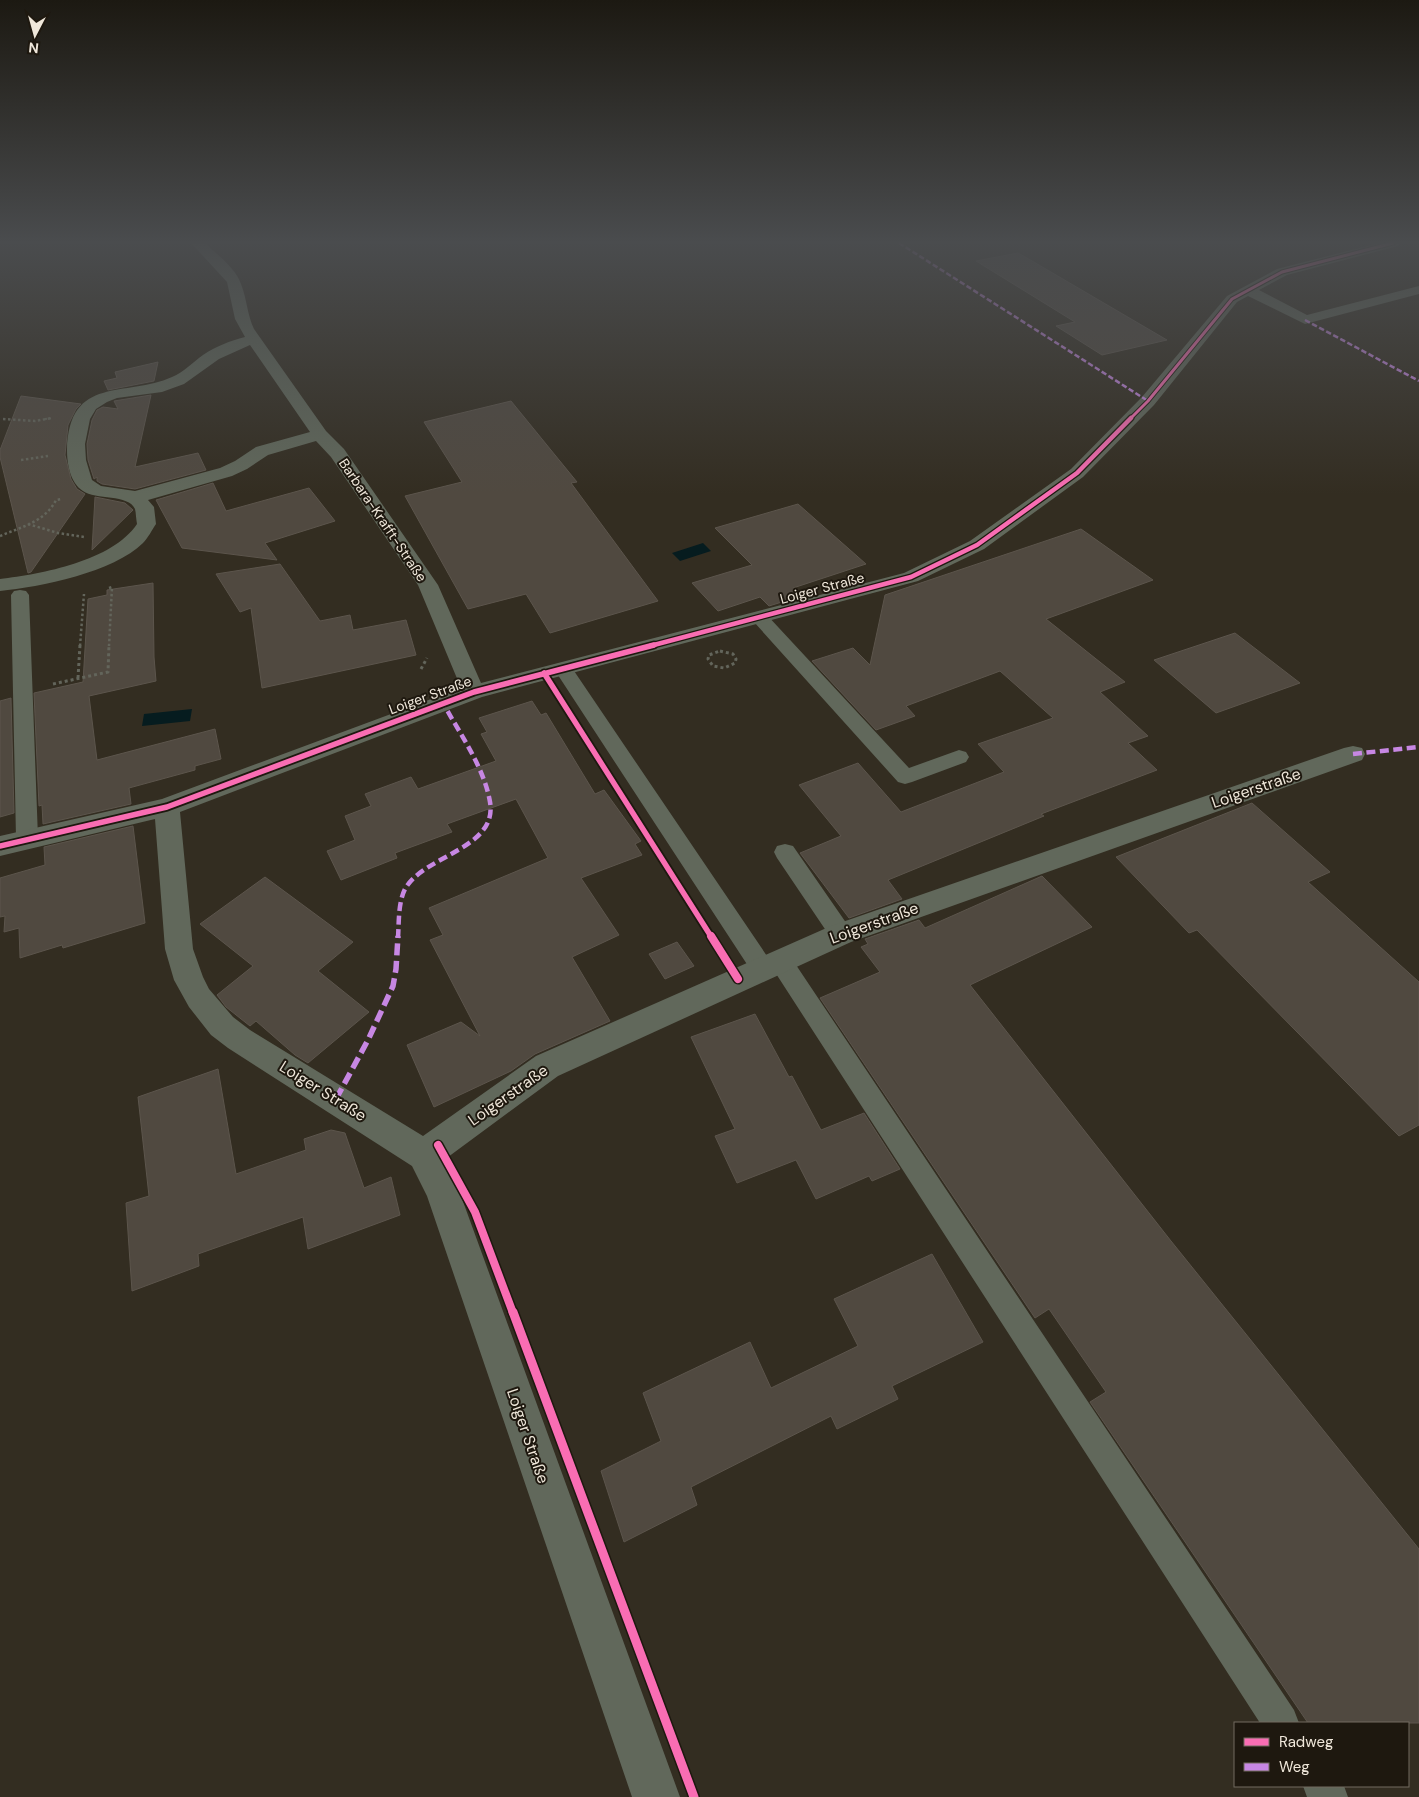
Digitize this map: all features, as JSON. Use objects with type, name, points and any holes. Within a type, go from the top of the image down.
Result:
[{"type":"street","name":"Barbara-Krafft-Straße","points":[[246,327],[320,435],[338,453],[428,585],[474,692]]},
{"type":"street","name":"Loiger Straße","points":[[656,1797],[452,1223],[445,1195],[424,1155],[239,1039],[222,1026],[199,998],[189,980],[179,949],[167,807],[474,692],[911,577],[978,545],[1077,473],[1148,401],[1209,327]]},
{"type":"street","points":[[253,339],[222,351],[177,382],[106,396],[93,402],[83,414],[78,430],[76,457],[83,481],[91,489],[136,497],[226,472],[241,465],[262,451],[320,435]]},
{"type":"street","points":[[0,585],[34,580],[81,567],[105,559],[131,543],[145,525],[147,514],[143,505],[136,497]]},
{"type":"street","name":"Loigerstraße","points":[[424,1155],[547,1066],[771,964],[841,934],[1353,754]]},
{"type":"street","points":[[0,846],[27,838],[167,807]]},
{"type":"lane","points":[[20,595],[27,838]]},
{"type":"lane","points":[[760,618],[905,777],[960,757]]},
{"type":"lane","points":[[563,669],[771,964],[1280,1722]]},
{"type":"lane","points":[[785,852],[841,934]]},
{"type":"path","points":[[3,418],[35,421],[83,414]]},
{"type":"path","points":[[0,536],[28,524],[50,511],[56,500],[91,489]]},
{"type":"path","points":[[28,524],[71,536],[131,543]]},
{"type":"path","points":[[23,690],[108,672],[112,587],[103,589]]},
{"type":"path","points":[[78,678],[85,592]]},
{"type":"path","points":[[720,651],[733,654],[736,659],[735,663],[730,667],[714,667],[708,660],[709,655],[720,651]]},
{"type":"water","points":[[703,543],[711,551],[680,561],[672,553]]},
{"type":"water","points":[[192,709],[190,721],[142,726],[144,714]]},
{"type":"building","points":[[1057,327],[1144,327],[1167,340],[1102,355]]},
{"type":"building","points":[[158,362],[154,381],[108,390],[104,381],[117,378],[115,372]]},
{"type":"building","points":[[151,395],[135,467],[198,453],[206,470],[135,489],[102,484],[97,481],[97,477],[94,479],[88,460],[87,444],[92,420],[97,410],[103,407],[118,409],[114,401]]},
{"type":"building","points":[[21,396],[81,404],[76,409],[68,425],[65,455],[71,479],[77,489],[85,494],[31,572],[28,573],[0,457],[0,450]]},
{"type":"building","points":[[511,401],[577,482],[571,483],[658,601],[550,633],[526,594],[468,609],[405,496],[462,482],[424,422]]},
{"type":"building","points":[[213,483],[226,511],[309,488],[335,521],[265,543],[277,560],[182,548],[156,500]]},
{"type":"building","points":[[95,497],[125,503],[133,510],[92,550]]},
{"type":"building","points":[[798,504],[866,564],[793,588],[801,596],[769,606],[760,597],[718,611],[692,583],[752,565],[715,528]]},
{"type":"building","points":[[1081,529],[1153,580],[1046,619],[1125,682],[1100,692],[1148,736],[1128,743],[1157,770],[1041,814],[1044,816],[888,880],[902,899],[849,918],[800,853],[841,836],[799,785],[858,763],[901,812],[1004,772],[978,744],[1053,718],[1000,671],[906,706],[915,716],[876,730],[812,661],[853,648],[870,665],[885,595]]},
{"type":"building","points":[[280,564],[320,621],[350,615],[353,630],[406,620],[416,655],[262,688],[251,608],[240,612],[216,574]]},
{"type":"building","points":[[153,583],[156,681],[89,696],[97,760],[215,729],[221,759],[195,766],[195,770],[129,788],[131,804],[43,824],[42,805],[39,806],[34,693],[83,682],[88,599],[107,595],[107,590]]},
{"type":"building","points":[[1235,633],[1300,683],[1216,713],[1154,660]]},
{"type":"building","points":[[11,698],[14,813],[0,817],[0,701]]},
{"type":"building","points":[[532,701],[541,715],[546,713],[595,794],[604,790],[641,841],[635,844],[642,855],[581,878],[619,935],[572,957],[610,1021],[535,1054],[511,1071],[434,1107],[407,1045],[461,1022],[480,1036],[430,940],[443,935],[429,908],[548,858],[516,799],[447,824],[452,832],[395,853],[397,858],[341,880],[327,851],[355,840],[345,816],[371,806],[365,794],[411,777],[418,789],[496,761],[481,734],[487,732],[479,718]]},
{"type":"building","points":[[1252,803],[1330,872],[1308,882],[1419,982],[1419,1125],[1399,1136],[1197,930],[1189,933],[1116,857]]},
{"type":"building","points":[[133,826],[145,923],[63,948],[62,945],[20,958],[19,928],[4,932],[5,916],[0,917],[0,878],[45,865],[44,847]]},
{"type":"building","points":[[1042,876],[1092,927],[970,985],[1171,1241],[1419,1549],[1419,1723],[1307,1722],[1090,1402],[1106,1392],[1049,1309],[1035,1318],[820,998],[880,972],[861,947],[868,944],[865,939],[919,920],[925,928]]},
{"type":"building","points":[[265,877],[353,942],[318,971],[369,1012],[308,1063],[295,1055],[256,1021],[250,1026],[226,1007],[217,995],[253,966],[200,924]]},
{"type":"building","points":[[677,942],[694,966],[665,979],[649,954]]},
{"type":"building","points":[[755,1014],[789,1077],[792,1076],[821,1130],[864,1113],[900,1169],[872,1181],[869,1176],[816,1199],[796,1160],[737,1183],[715,1136],[735,1129],[691,1037]]},
{"type":"building","points":[[218,1069],[236,1174],[306,1150],[304,1139],[331,1130],[345,1133],[364,1188],[391,1177],[400,1215],[308,1249],[303,1217],[198,1254],[199,1266],[132,1291],[126,1203],[149,1196],[138,1097]]},
{"type":"building","points":[[932,1254],[983,1342],[892,1386],[898,1399],[837,1429],[831,1416],[691,1487],[697,1505],[624,1542],[601,1471],[661,1441],[643,1393],[750,1342],[771,1388],[858,1346],[834,1299]]},
{"type":"marked path","points":[[1031,327],[1148,401]]},
{"type":"marked path","points":[[1318,327],[1419,381]]},
{"type":"marked path","points":[[336,1099],[380,1016],[394,982],[400,907],[405,889],[413,878],[425,869],[466,846],[477,837],[486,827],[491,814],[491,803],[481,774],[443,703]]},
{"type":"marked path","points":[[1353,754],[1419,747]]},
{"type":"cycle path","points":[[0,846],[167,807],[474,692],[911,577],[977,545],[1077,473],[1148,401],[1209,327]]},
{"type":"cycle path","points":[[544,673],[738,979]]},
{"type":"cycle path","points":[[438,1145],[475,1212],[694,1797]]}]
